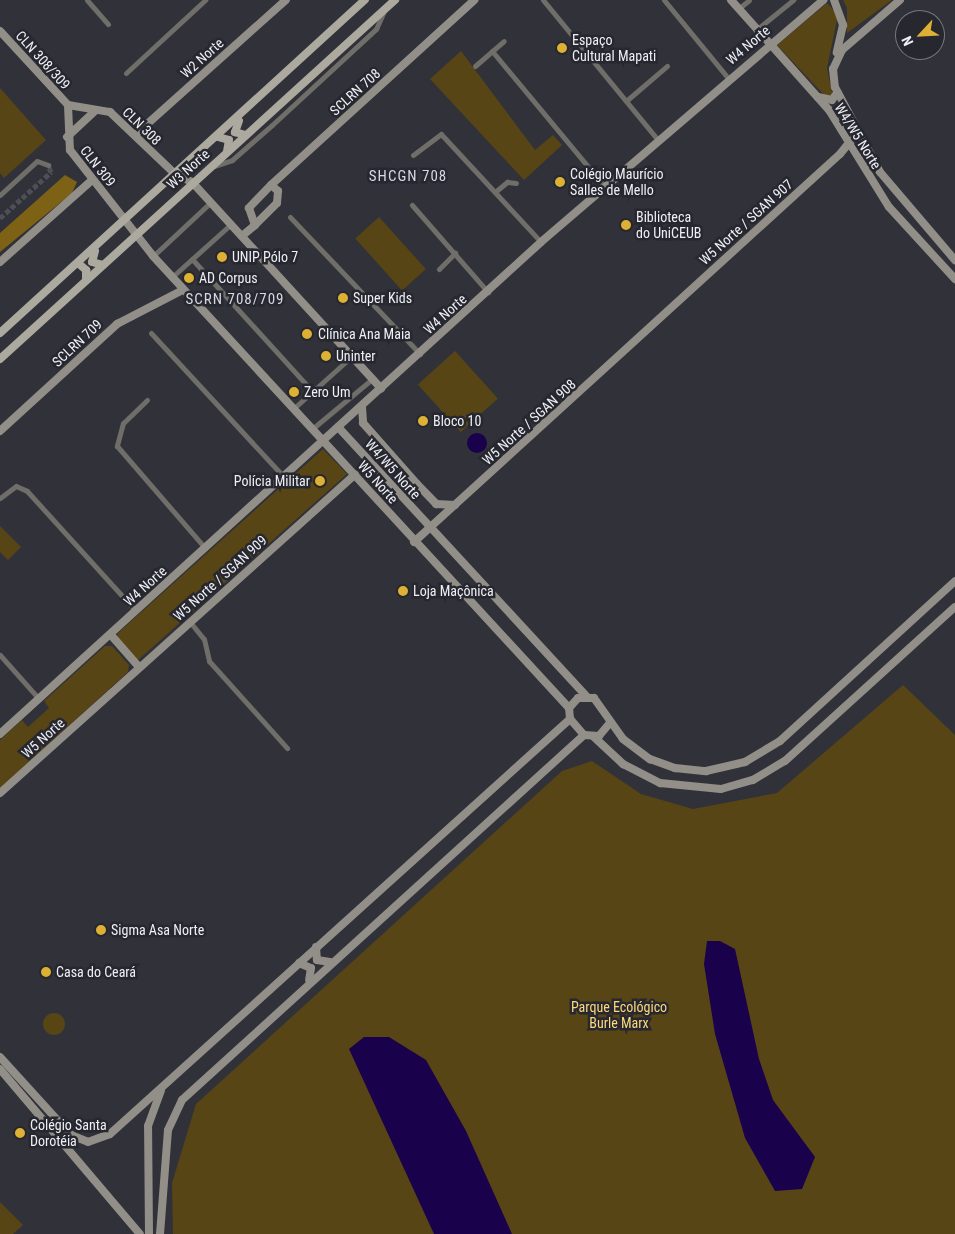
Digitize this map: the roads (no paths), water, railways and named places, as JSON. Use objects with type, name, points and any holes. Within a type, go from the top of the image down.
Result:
[{"type":"main road","name":"W3 Norte","points":[[0,333],[218,137],[366,0]]},
{"type":"main road","name":"W3 Norte","points":[[0,359],[225,152],[395,0]]},
{"type":"main road","points":[[245,135],[238,136],[234,128],[248,109]]},
{"type":"main road","points":[[218,137],[229,140],[225,152]]},
{"type":"main road","points":[[103,265],[90,259],[104,239]]},
{"type":"main road","points":[[78,263],[86,270],[86,280]]},
{"type":"street","points":[[87,0],[108,24]]},
{"type":"street","points":[[126,72],[205,0]]},
{"type":"street","name":"W2 Norte","points":[[136,134],[286,0]]},
{"type":"street","name":"SCLRN 708","points":[[255,225],[249,208],[271,185],[474,0]]},
{"type":"street","points":[[543,0],[658,140]]},
{"type":"street","points":[[664,0],[728,78]]},
{"type":"street","name":"W4/W5 Norte","points":[[731,0],[755,30],[816,96],[849,142],[889,207],[955,280]]},
{"type":"street","points":[[738,9],[748,0]]},
{"type":"street","points":[[755,30],[793,0]]},
{"type":"street","name":"W4 Norte","points":[[0,734],[541,242],[768,43],[823,0]]},
{"type":"street","points":[[816,96],[832,100],[837,93],[835,62],[843,26],[834,0]]},
{"type":"street","points":[[835,62],[850,38],[900,0]]},
{"type":"street","points":[[209,167],[232,160],[272,125],[376,29],[385,9]]},
{"type":"street","name":"CLN 308/309","points":[[0,31],[68,105]]},
{"type":"street","points":[[475,66],[504,41]]},
{"type":"street","points":[[492,51],[604,186]]},
{"type":"street","points":[[626,101],[667,66]]},
{"type":"street","name":"W4/W5 Norte","points":[[837,93],[897,196],[955,260]]},
{"type":"street","name":"CLN 308","points":[[68,105],[110,112],[136,134],[175,174],[192,182]]},
{"type":"street","name":"CLN 309","points":[[68,105],[67,137],[70,150],[135,234]]},
{"type":"street","points":[[67,137],[95,111]]},
{"type":"street","points":[[849,142],[852,120]]},
{"type":"street","points":[[413,154],[441,134],[541,242]]},
{"type":"street","name":"W5 Norte / SGAN 907","points":[[659,319],[849,142]]},
{"type":"street","points":[[0,195],[40,160],[48,165]]},
{"type":"street","points":[[0,262],[92,180]]},
{"type":"street","points":[[192,182],[381,388]]},
{"type":"street","points":[[495,192],[507,182],[516,183]]},
{"type":"street","points":[[242,236],[279,200],[271,185]]},
{"type":"street","points":[[153,256],[211,202]]},
{"type":"street","points":[[412,205],[488,292]]},
{"type":"street","points":[[290,217],[420,354]]},
{"type":"street","points":[[172,277],[231,224]]},
{"type":"street","points":[[135,234],[183,290],[323,440]]},
{"type":"street","points":[[438,270],[455,253]]},
{"type":"street","points":[[192,259],[313,392]]},
{"type":"street","name":"SCLRN 709","points":[[0,431],[117,324],[183,290]]},
{"type":"street","name":"W5 Norte / SGAN 908","points":[[414,542],[659,319]]},
{"type":"street","points":[[151,332],[283,476]]},
{"type":"street","points":[[293,409],[352,356]]},
{"type":"street","points":[[312,429],[372,379]]},
{"type":"street","points":[[147,400],[124,423],[116,441],[118,451],[205,548]]},
{"type":"street","points":[[362,405],[363,423],[417,484],[436,504],[455,505]]},
{"type":"street","name":"W4/W5 Norte","points":[[338,426],[429,528],[586,696]]},
{"type":"street","name":"W5 Norte","points":[[323,440],[414,542],[568,708]]},
{"type":"street","name":"W5 Norte / SGAN 909","points":[[103,701],[355,474]]},
{"type":"street","points":[[0,498],[16,486],[27,492],[136,611]]},
{"type":"street","points":[[955,581],[785,736],[745,762],[714,771],[675,768],[636,750],[609,724],[602,704],[586,696],[568,708],[570,719],[584,734],[594,737],[623,764],[660,783],[721,789],[753,780],[785,761],[955,607]]},
{"type":"street","points":[[190,622],[204,639],[209,661],[287,748]]},
{"type":"street","points":[[111,635],[139,667]]},
{"type":"street","points":[[0,655],[39,699]]},
{"type":"street","name":"W5 Norte","points":[[0,794],[103,701]]},
{"type":"street","points":[[0,1057],[81,1141],[110,1134],[570,719]]},
{"type":"street","points":[[594,737],[609,724]]},
{"type":"street","points":[[160,1234],[168,1130],[182,1100],[309,980],[584,734]]},
{"type":"street","points":[[316,947],[318,962],[332,961]]},
{"type":"street","points":[[299,963],[311,968],[309,980]]},
{"type":"street","points":[[0,1069],[140,1234]]},
{"type":"street","points":[[149,1234],[148,1126],[162,1088]]},
{"type":"tunnel","points":[[0,218],[51,172],[48,165]]},
{"type":"place","name":"Espaço Cultural Mapati","points":[[562,48]]},
{"type":"place","name":"Colégio Maurício Salles de Mello","points":[[560,182]]},
{"type":"place","name":"Biblioteca do UniCEUB","points":[[626,225]]},
{"type":"place","name":"UNIP Pólo 7","points":[[222,257]]},
{"type":"place","name":"AD Corpus","points":[[189,278]]},
{"type":"place","name":"Super Kids","points":[[343,298]]},
{"type":"place","name":"Clínica Ana Maia","points":[[307,334]]},
{"type":"place","name":"Uninter","points":[[326,356]]},
{"type":"place","name":"Zero Um","points":[[294,392]]},
{"type":"place","name":"Bloco 10","points":[[423,421]]},
{"type":"place","name":"Polícia Militar","points":[[320,481]]},
{"type":"place","name":"Loja Maçônica","points":[[403,591]]},
{"type":"place","name":"Sigma Asa Norte","points":[[101,930]]},
{"type":"place","name":"Casa do Ceará","points":[[46,972]]},
{"type":"place","name":"Colégio Santa Dorotéia","points":[[20,1133]]},
{"type":"district","name":"SHCGN 708","points":[[408,177]]},
{"type":"district","name":"SCRN 708/709","points":[[235,300]]},
{"type":"park label","name":"Parque Ecológico Burle Marx","points":[[619,1016]]}]
